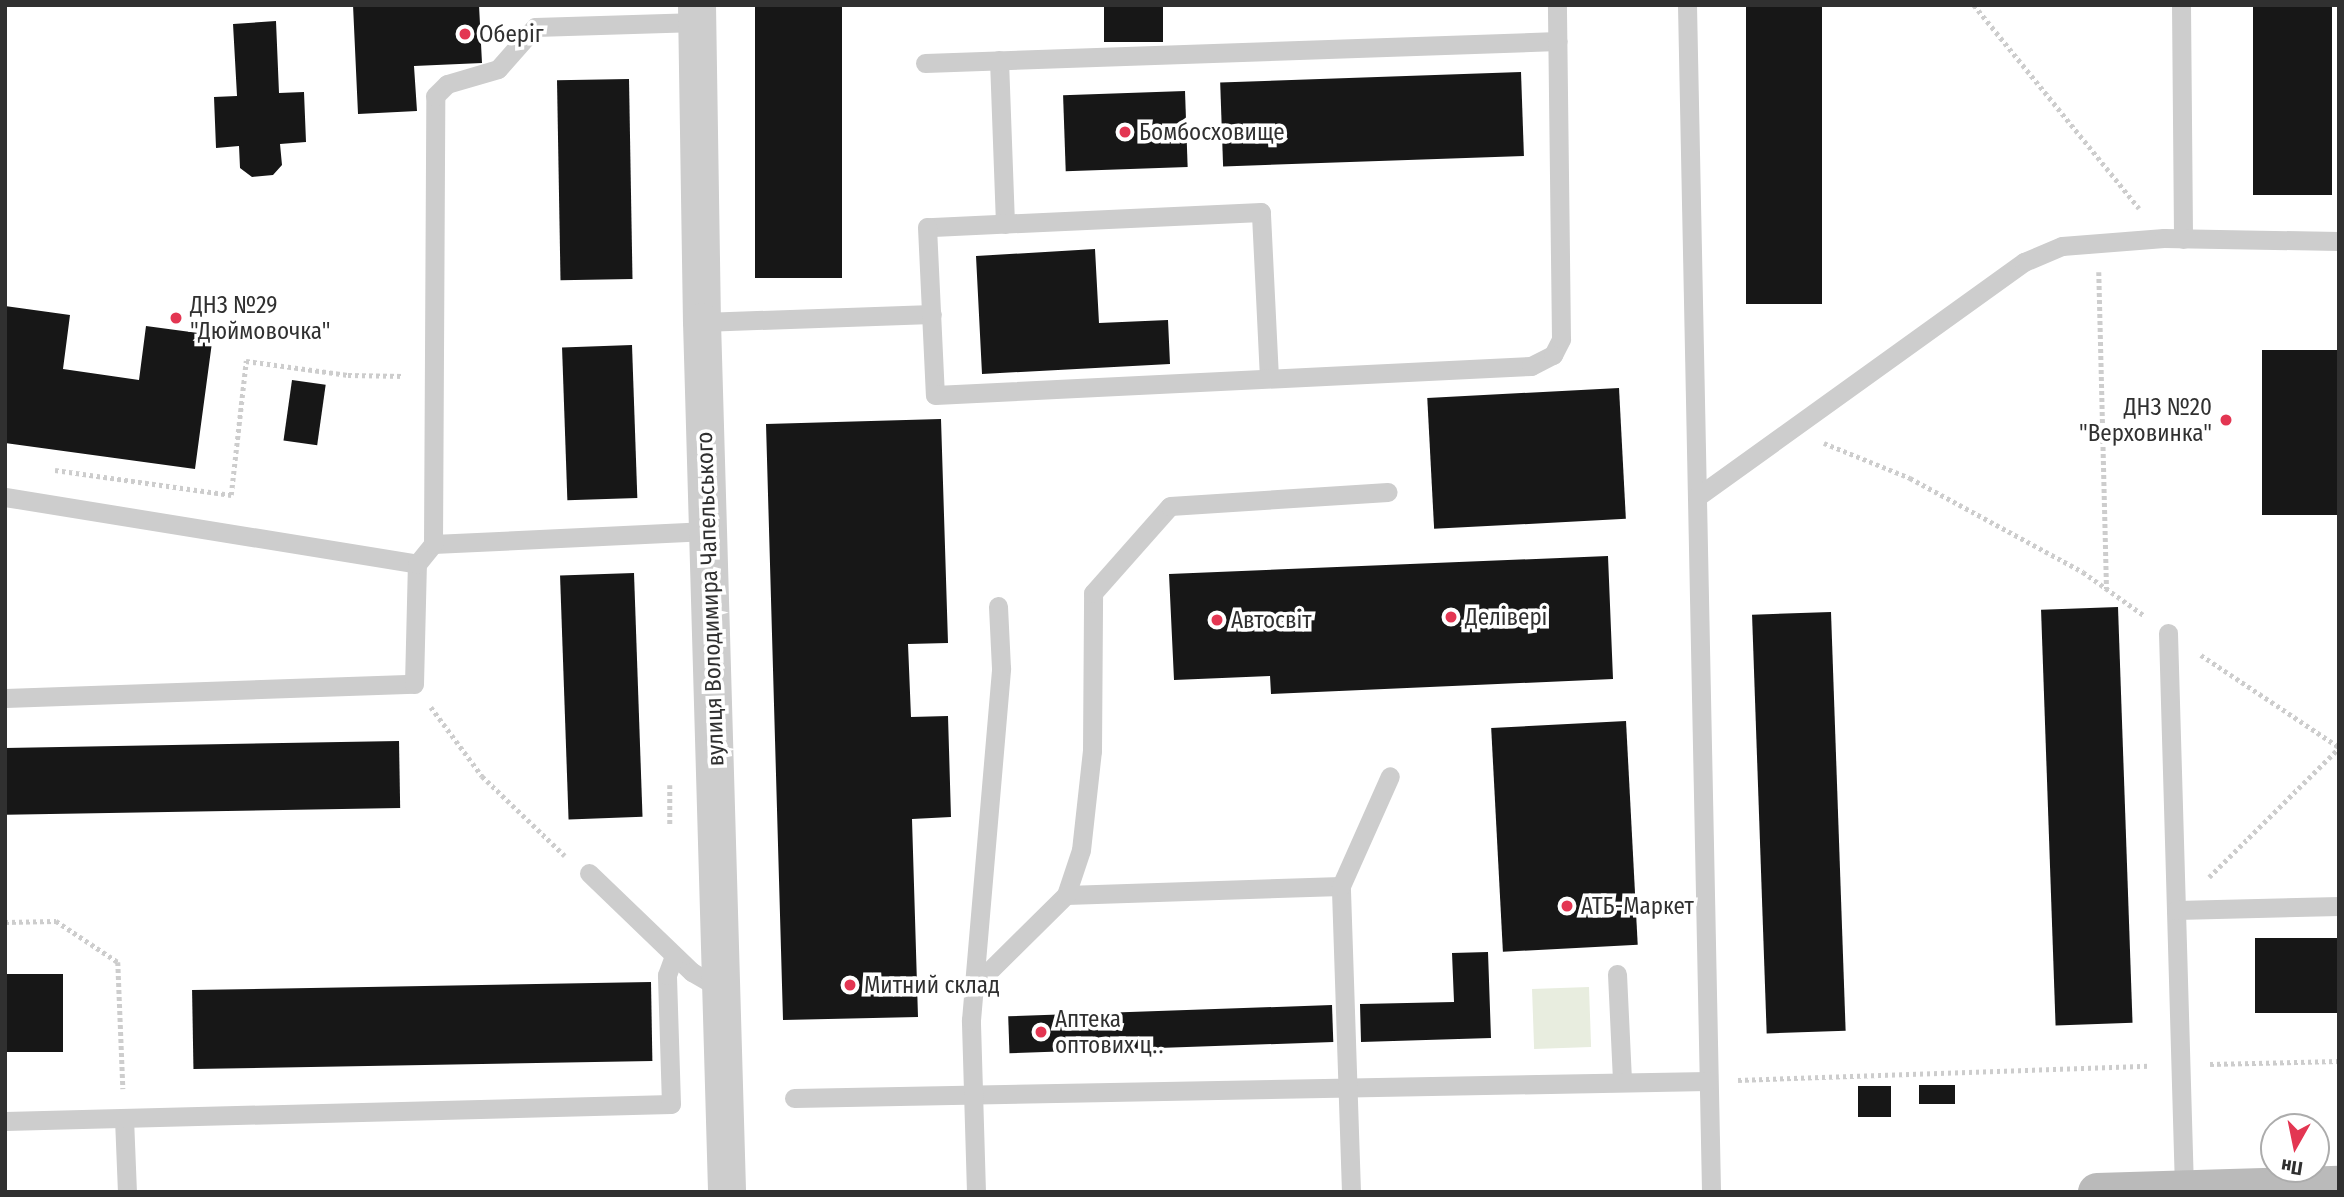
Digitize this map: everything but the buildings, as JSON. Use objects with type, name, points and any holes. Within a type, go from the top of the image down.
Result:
[{"type":"street","name":"вулиця Володимира Чапельського","points":[[698,14],[702,322],[727,1192]]},
{"type":"street","points":[[2097,1192],[2339,1185]]},
{"type":"lane","points":[[1269,378],[1261,212],[927,227],[935,395],[1531,366],[1553,355],[1561,339],[1557,5]]},
{"type":"lane","points":[[1688,5],[1711,1192]]},
{"type":"lane","points":[[2174,239],[2181,5]]},
{"type":"lane","points":[[5,698],[414,684],[417,564],[433,544],[435,96],[447,83],[498,69],[535,27],[698,14]]},
{"type":"lane","points":[[925,63],[1558,41]]},
{"type":"lane","points":[[999,60],[1005,224]]},
{"type":"lane","points":[[1697,496],[2024,262],[2062,246],[2174,239],[2339,241]]},
{"type":"lane","points":[[702,322],[932,314]]},
{"type":"lane","points":[[974,986],[1066,895],[1081,850],[1092,751],[1093,593],[1170,506],[1388,492]]},
{"type":"lane","points":[[5,497],[417,564]]},
{"type":"lane","points":[[433,544],[708,531]]},
{"type":"lane","points":[[976,1192],[974,986],[1001,668],[998,606]]},
{"type":"lane","points":[[2168,633],[2180,1065],[2202,1190]]},
{"type":"lane","points":[[1351,1192],[1341,886],[1390,776]]},
{"type":"lane","points":[[589,873],[674,956],[721,989]]},
{"type":"lane","points":[[1066,895],[1341,886]]},
{"type":"lane","points":[[2176,910],[2339,906]]},
{"type":"lane","points":[[5,1121],[671,1104],[667,975],[674,956]]},
{"type":"lane","points":[[1617,974],[1622,1081]]},
{"type":"lane","points":[[794,1098],[1708,1081]]},
{"type":"lane","points":[[124,1118],[127,1192]]},
{"type":"path","points":[[1974,5],[2174,239]]},
{"type":"path","points":[[2098,243],[2107,590]]},
{"type":"path","points":[[45,469],[231,495],[246,361],[348,375],[433,377]]},
{"type":"path","points":[[1790,429],[1910,478],[2107,590],[2339,748],[2176,910]]},
{"type":"path","points":[[414,684],[482,776],[552,846],[589,873]]},
{"type":"path","points":[[670,785],[670,826]]},
{"type":"path","points":[[5,922],[56,921],[118,962],[124,1118]]},
{"type":"path","points":[[1708,1081],[2339,1062]]},
{"type":"shaded area","points":[[1589,987],[1591,1047],[1534,1049],[1532,989]]},
{"type":"place","name":"Оберіг","points":[[465,34]]},
{"type":"place","name":"Бомбосховище","points":[[1125,132]]},
{"type":"place","name":"ДНЗ №29 \"Дюймовочка\"","points":[[176,318]]},
{"type":"place","name":"ДНЗ №20 \"Верховинка\"","points":[[2226,420]]},
{"type":"place","name":"Делівері","points":[[1451,617]]},
{"type":"place","name":"Автосвіт","points":[[1217,620]]},
{"type":"place","name":"АТБ-Маркет","points":[[1567,906]]},
{"type":"place","name":"Митний склад","points":[[850,985]]},
{"type":"place","name":"Аптека оптових ц‥","points":[[1041,1032]]}]
